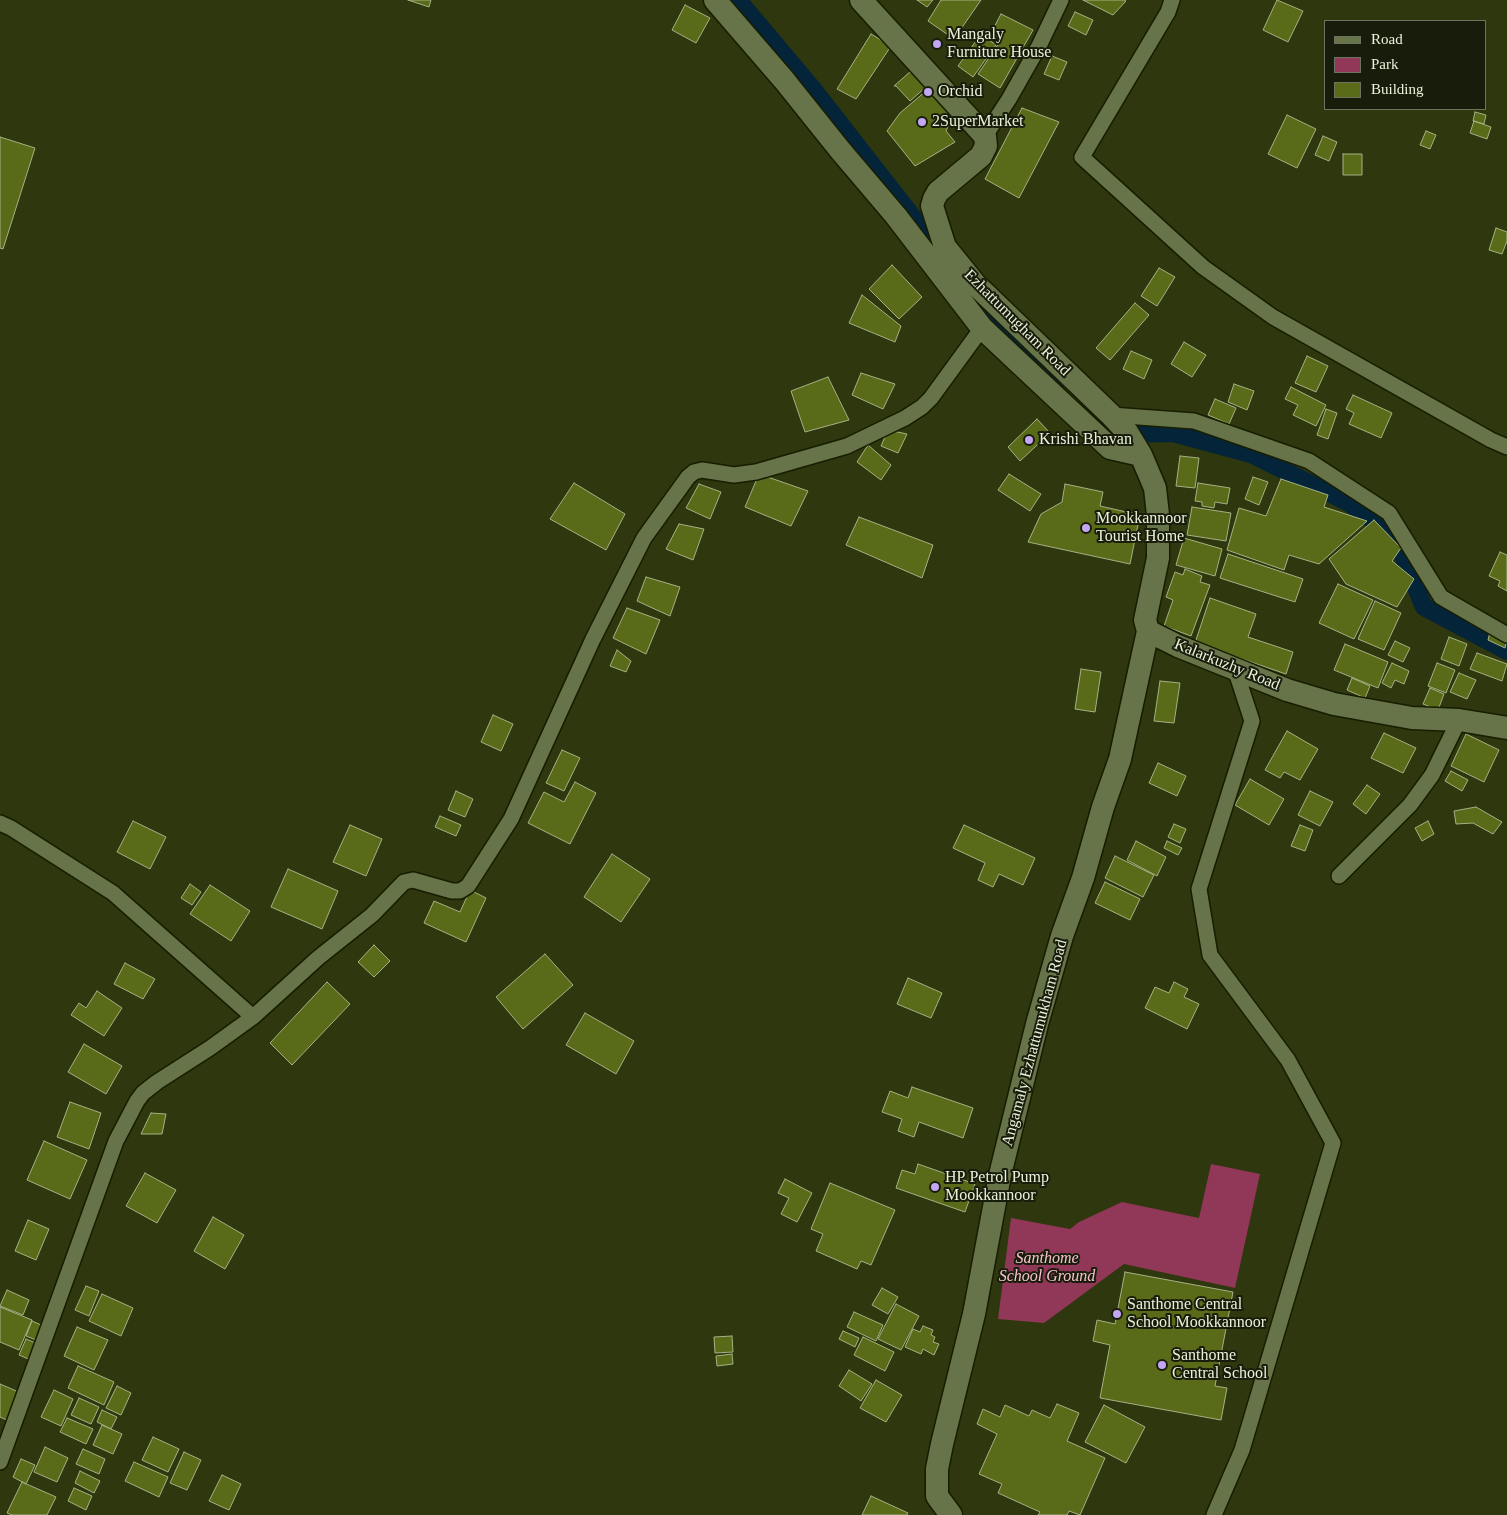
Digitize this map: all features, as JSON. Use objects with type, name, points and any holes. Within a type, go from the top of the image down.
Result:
[{"type":"street","points":[[715,0],[784,80],[896,216],[982,328],[1110,448],[1141,455],[1155,488],[1158,515],[1158,558],[1145,620],[1148,631]]},
{"type":"street","points":[[861,0],[985,136],[1014,92],[1061,0]]},
{"type":"street","points":[[1172,0],[1168,12],[1082,157],[1203,267],[1273,317],[1482,435],[1507,447]]},
{"type":"street","name":"Ezhattumugham Road","points":[[985,136],[986,146],[981,156],[938,192],[934,199],[932,206],[945,247],[975,284],[1111,415],[1128,434],[1141,455]]},
{"type":"street","points":[[0,1462],[116,1141],[137,1101],[157,1082],[210,1048],[253,1016],[318,958],[372,915],[404,882],[413,880],[452,891],[460,891],[468,886],[511,819],[593,639],[644,538],[688,477],[694,472],[702,470],[734,475],[756,472],[847,446],[905,418],[922,407],[936,393],[982,328]]},
{"type":"street","points":[[1111,415],[1194,421],[1309,461],[1389,512],[1441,597],[1507,635]]},
{"type":"street","name":"Kalarkuzhy Road","points":[[1148,631],[1178,646],[1287,690],[1334,704],[1412,718],[1459,720],[1507,728]]},
{"type":"street","name":"Angamaly Ezhattumukham Road","points":[[951,1515],[937,1496],[937,1470],[974,1314],[1000,1175],[1037,1024],[1062,936],[1083,878],[1103,807],[1120,759],[1148,631]]},
{"type":"street","points":[[1214,1515],[1242,1450],[1333,1143],[1288,1060],[1210,955],[1200,889],[1252,721],[1235,669]]},
{"type":"street","points":[[1339,876],[1415,799],[1434,770],[1459,720]]},
{"type":"street","points":[[0,823],[11,828],[113,893],[253,1016]]},
{"type":"green space","name":"Santhome School Ground","points":[[1211,1164],[1260,1174],[1235,1288],[1124,1264],[1044,1323],[998,1319],[1011,1218],[1070,1229],[1079,1222],[1122,1202],[1199,1218]]},
{"type":"building","points":[[408,0],[431,0],[429,7]]},
{"type":"building","points":[[917,0],[933,0],[927,7]]},
{"type":"building","points":[[941,0],[981,0],[954,39],[928,21]]},
{"type":"building","points":[[1083,0],[1124,0],[1126,1],[1113,15]]},
{"type":"building","points":[[1277,0],[1303,11],[1288,42],[1263,30]]},
{"type":"building","points":[[685,5],[710,18],[696,43],[672,30]]},
{"type":"building","points":[[1075,12],[1093,20],[1086,35],[1068,26]]},
{"type":"building","points":[[1001,14],[1033,30],[1000,88],[978,74],[999,43],[990,35]]},
{"type":"building","points":[[871,34],[891,46],[856,99],[837,89]]},
{"type":"building","points":[[981,34],[996,45],[973,77],[958,66]]},
{"type":"building","points":[[1052,56],[1067,62],[1059,80],[1044,74]]},
{"type":"building","points":[[911,71],[926,87],[910,101],[894,86]]},
{"type":"building","name":"2SuperMarket","points":[[933,85],[954,113],[946,131],[955,142],[915,166],[887,131],[900,113]]},
{"type":"building","points":[[1022,108],[1059,122],[1019,198],[985,179]]},
{"type":"building","points":[[1475,112],[1486,115],[1484,124],[1473,121]]},
{"type":"building","points":[[1287,115],[1316,129],[1297,168],[1268,154]]},
{"type":"building","points":[[1474,121],[1491,127],[1487,139],[1470,133]]},
{"type":"building","points":[[1426,131],[1436,135],[1430,149],[1420,145]]},
{"type":"building","points":[[1323,136],[1337,142],[1329,161],[1315,155]]},
{"type":"building","points":[[0,137],[35,148],[3,249],[0,248]]},
{"type":"building","points":[[1343,154],[1362,154],[1362,175],[1343,175]]},
{"type":"building","points":[[1496,228],[1507,232],[1507,241],[1502,254],[1489,250]]},
{"type":"building","points":[[892,265],[922,297],[899,319],[869,289]]},
{"type":"building","points":[[1159,268],[1175,277],[1157,306],[1141,296]]},
{"type":"building","points":[[862,295],[901,326],[895,342],[849,323]]},
{"type":"building","points":[[1135,303],[1149,315],[1110,360],[1096,348]]},
{"type":"building","points":[[1184,342],[1206,355],[1192,377],[1171,364]]},
{"type":"building","points":[[1131,351],[1152,360],[1144,379],[1123,369]]},
{"type":"building","points":[[1307,356],[1328,366],[1316,392],[1295,383]]},
{"type":"building","points":[[861,373],[895,384],[883,409],[852,395]]},
{"type":"building","points":[[828,377],[849,420],[805,432],[791,391]]},
{"type":"building","points":[[1234,384],[1254,391],[1247,410],[1228,402]]},
{"type":"building","points":[[1291,387],[1326,405],[1316,426],[1293,415],[1298,405],[1285,399]]},
{"type":"building","points":[[1353,395],[1392,413],[1381,438],[1349,424],[1354,413],[1346,409]]},
{"type":"building","points":[[1215,399],[1236,408],[1229,424],[1208,415]]},
{"type":"building","points":[[1326,409],[1337,413],[1328,439],[1317,435]]},
{"type":"building","name":"Krishi Bhavan","points":[[1037,419],[1050,433],[1020,461],[1008,447]]},
{"type":"building","points":[[888,430],[907,434],[898,453],[881,446]]},
{"type":"building","points":[[868,445],[891,465],[881,480],[857,462]]},
{"type":"building","points":[[1180,456],[1199,458],[1195,488],[1176,486]]},
{"type":"building","points":[[759,474],[808,491],[791,526],[745,507]]},
{"type":"building","points":[[1009,474],[1041,494],[1030,511],[998,490]]},
{"type":"building","points":[[1253,477],[1268,482],[1259,505],[1245,499]]},
{"type":"building","points":[[1281,479],[1328,495],[1324,507],[1367,521],[1319,564],[1289,555],[1284,570],[1227,550],[1239,508],[1266,516]]},
{"type":"building","points":[[574,483],[625,514],[606,550],[550,519]]},
{"type":"building","points":[[1198,483],[1230,488],[1227,504],[1215,502],[1214,508],[1202,506],[1202,502],[1195,501]]},
{"type":"building","points":[[699,484],[721,492],[710,519],[686,508]]},
{"type":"building","name":"Mookkannoor Tourist Home","points":[[1065,484],[1103,492],[1100,506],[1140,515],[1130,564],[1028,542],[1041,514],[1062,502]]},
{"type":"building","points":[[1192,507],[1231,513],[1226,541],[1187,535]]},
{"type":"building","points":[[859,517],[933,545],[922,578],[846,545]]},
{"type":"building","points":[[1374,520],[1401,548],[1392,561],[1414,579],[1397,607],[1346,584],[1329,559]]},
{"type":"building","points":[[679,524],[704,529],[693,560],[666,549]]},
{"type":"building","points":[[1184,538],[1222,549],[1215,576],[1176,565]]},
{"type":"building","points":[[1500,552],[1507,555],[1507,591],[1498,586],[1500,581],[1489,576]]},
{"type":"building","points":[[1228,554],[1303,579],[1295,602],[1220,578]]},
{"type":"building","points":[[1185,569],[1202,576],[1200,582],[1210,585],[1191,636],[1164,626],[1173,600],[1166,597],[1175,572],[1183,575]]},
{"type":"building","points":[[646,577],[680,587],[670,616],[637,601]]},
{"type":"building","points":[[1338,584],[1373,600],[1354,639],[1319,623]]},
{"type":"building","points":[[1210,598],[1256,614],[1248,637],[1293,652],[1286,674],[1195,643]]},
{"type":"building","points":[[1375,601],[1401,613],[1384,650],[1358,639]]},
{"type":"building","points":[[627,608],[660,620],[646,654],[613,638]]},
{"type":"building","points":[[1490,632],[1507,639],[1505,648],[1488,640]]},
{"type":"building","points":[[1449,637],[1467,644],[1459,666],[1441,659]]},
{"type":"building","points":[[1395,641],[1410,648],[1403,662],[1388,655]]},
{"type":"building","points":[[1345,644],[1388,662],[1378,688],[1334,670]]},
{"type":"building","points":[[617,650],[631,661],[626,672],[610,666]]},
{"type":"building","points":[[1477,653],[1507,664],[1502,681],[1470,669]]},
{"type":"building","points":[[1392,663],[1409,671],[1404,684],[1395,680],[1391,688],[1382,683]]},
{"type":"building","points":[[1437,663],[1455,670],[1446,693],[1428,686]]},
{"type":"building","points":[[1081,669],[1101,672],[1095,712],[1075,709]]},
{"type":"building","points":[[1459,673],[1476,680],[1467,699],[1450,692]]},
{"type":"building","points":[[1352,678],[1370,686],[1365,698],[1347,690]]},
{"type":"building","points":[[1160,681],[1180,683],[1174,723],[1154,721]]},
{"type":"building","points":[[1430,688],[1444,694],[1438,710],[1423,704]]},
{"type":"building","points":[[493,715],[513,724],[501,751],[481,742]]},
{"type":"building","points":[[1287,731],[1318,749],[1300,780],[1284,772],[1280,778],[1265,770]]},
{"type":"building","points":[[1384,733],[1416,748],[1403,773],[1371,758]]},
{"type":"building","points":[[1466,734],[1499,750],[1484,782],[1451,766]]},
{"type":"building","points":[[562,750],[580,758],[564,791],[546,783]]},
{"type":"building","points":[[1158,763],[1186,776],[1177,796],[1149,783]]},
{"type":"building","points":[[1451,771],[1468,780],[1462,791],[1445,781]]},
{"type":"building","points":[[1250,779],[1284,799],[1269,825],[1235,805]]},
{"type":"building","points":[[575,782],[596,793],[570,844],[528,823],[544,792],[564,802]]},
{"type":"building","points":[[1367,785],[1380,794],[1366,814],[1353,804]]},
{"type":"building","points":[[456,791],[473,799],[465,817],[448,810]]},
{"type":"building","points":[[1310,791],[1333,802],[1320,826],[1298,815]]},
{"type":"building","points":[[1476,807],[1502,822],[1493,834],[1473,823],[1456,824],[1454,811]]},
{"type":"building","points":[[440,816],[461,825],[456,836],[435,827]]},
{"type":"building","points":[[133,821],[166,837],[150,869],[117,852]]},
{"type":"building","points":[[1428,821],[1434,834],[1422,841],[1415,828]]},
{"type":"building","points":[[1174,824],[1186,829],[1180,843],[1168,837]]},
{"type":"building","points":[[350,825],[382,839],[366,876],[333,862]]},
{"type":"building","points":[[964,825],[1035,858],[1023,885],[999,874],[993,887],[978,880],[985,863],[953,848]]},
{"type":"building","points":[[1300,825],[1313,830],[1305,851],[1291,846]]},
{"type":"building","points":[[1136,841],[1166,857],[1157,876],[1127,860]]},
{"type":"building","points":[[1167,841],[1182,848],[1178,855],[1164,848]]},
{"type":"building","points":[[612,854],[650,879],[621,922],[584,897]]},
{"type":"building","points":[[1115,856],[1154,875],[1143,897],[1105,878]]},
{"type":"building","points":[[288,869],[338,891],[322,929],[271,907]]},
{"type":"building","points":[[1105,882],[1140,899],[1130,920],[1095,903]]},
{"type":"building","points":[[190,884],[201,892],[192,905],[181,898]]},
{"type":"building","points":[[210,885],[250,911],[231,941],[190,914]]},
{"type":"building","points":[[470,890],[486,898],[466,942],[424,923],[434,901],[460,912]]},
{"type":"building","points":[[374,945],[390,961],[374,977],[358,962]]},
{"type":"building","points":[[545,954],[573,985],[523,1029],[496,997]]},
{"type":"building","points":[[125,963],[155,979],[143,999],[114,984]]},
{"type":"building","points":[[908,978],[942,993],[931,1018],[897,1004]]},
{"type":"building","points":[[327,982],[350,1004],[292,1065],[270,1043]]},
{"type":"building","points":[[1174,982],[1188,989],[1184,997],[1199,1004],[1187,1029],[1145,1008],[1155,987],[1169,993]]},
{"type":"building","points":[[97,991],[122,1008],[104,1036],[71,1015],[79,1003],[86,1008]]},
{"type":"building","points":[[585,1013],[634,1041],[616,1074],[566,1045]]},
{"type":"building","points":[[84,1044],[122,1066],[106,1094],[68,1072]]},
{"type":"building","points":[[912,1087],[973,1108],[963,1138],[919,1122],[914,1137],[898,1131],[902,1119],[882,1112],[890,1091],[908,1098]]},
{"type":"building","points":[[70,1102],[101,1113],[89,1149],[57,1137]]},
{"type":"building","points":[[151,1113],[166,1114],[162,1134],[141,1134]]},
{"type":"building","points":[[44,1141],[87,1160],[70,1199],[27,1180]]},
{"type":"building","points":[[918,1164],[975,1184],[965,1212],[896,1188],[902,1170],[915,1174]]},
{"type":"building","points":[[145,1173],[176,1190],[157,1223],[126,1206]]},
{"type":"building","points":[[785,1179],[812,1193],[797,1222],[781,1214],[789,1198],[778,1193]]},
{"type":"building","points":[[830,1183],[895,1210],[871,1265],[861,1261],[857,1269],[816,1251],[823,1234],[811,1229]]},
{"type":"building","points":[[213,1217],[244,1235],[225,1269],[194,1251]]},
{"type":"building","points":[[28,1220],[49,1229],[36,1260],[15,1251]]},
{"type":"building","name":"Santhome Central School","points":[[1125,1272],[1233,1292],[1215,1386],[1227,1388],[1221,1420],[1100,1398],[1110,1345],[1093,1341],[1097,1320],[1115,1324]]},
{"type":"building","points":[[86,1286],[99,1291],[89,1316],[75,1310]]},
{"type":"building","points":[[882,1288],[898,1297],[888,1314],[872,1305]]},
{"type":"building","points":[[7,1290],[29,1300],[23,1315],[0,1306]]},
{"type":"building","points":[[102,1294],[133,1308],[121,1336],[89,1321]]},
{"type":"building","points":[[896,1304],[919,1316],[901,1350],[878,1339]]},
{"type":"building","points":[[0,1307],[32,1320],[19,1350],[0,1342]]},
{"type":"building","points":[[854,1312],[883,1325],[876,1341],[847,1327]]},
{"type":"building","points":[[32,1321],[48,1328],[41,1342],[26,1336]]},
{"type":"building","points":[[923,1326],[933,1330],[931,1335],[935,1337],[933,1342],[939,1344],[934,1355],[923,1349],[921,1354],[905,1347],[913,1329],[920,1332]]},
{"type":"building","points":[[77,1327],[108,1340],[94,1370],[64,1356]]},
{"type":"building","points":[[843,1331],[859,1338],[855,1347],[839,1339]]},
{"type":"building","points":[[732,1336],[733,1352],[715,1353],[714,1337]]},
{"type":"building","points":[[863,1337],[894,1352],[885,1371],[854,1355]]},
{"type":"building","points":[[26,1339],[38,1344],[31,1360],[19,1355]]},
{"type":"building","points":[[732,1354],[733,1364],[717,1366],[716,1356]]},
{"type":"building","points":[[78,1366],[114,1382],[104,1405],[68,1388]]},
{"type":"building","points":[[849,1370],[872,1384],[861,1401],[839,1386]]},
{"type":"building","points":[[876,1380],[902,1395],[886,1422],[860,1408]]},
{"type":"building","points":[[0,1384],[21,1393],[9,1421],[0,1417]]},
{"type":"building","points":[[117,1386],[131,1393],[121,1415],[106,1408]]},
{"type":"building","points":[[54,1390],[73,1399],[61,1426],[41,1417]]},
{"type":"building","points":[[79,1398],[99,1407],[91,1424],[71,1415]]},
{"type":"building","points":[[1057,1404],[1079,1413],[1067,1441],[1105,1458],[1080,1515],[1069,1511],[1067,1515],[1038,1515],[1040,1512],[998,1493],[1002,1484],[979,1474],[997,1434],[977,1424],[983,1409],[1000,1417],[1005,1405],[1029,1416],[1032,1410],[1050,1418]]},
{"type":"building","points":[[1104,1405],[1145,1427],[1126,1463],[1085,1442]]},
{"type":"building","points":[[102,1410],[117,1417],[111,1429],[97,1422]]},
{"type":"building","points":[[67,1418],[93,1429],[86,1444],[60,1432]]},
{"type":"building","points":[[102,1425],[122,1434],[113,1454],[93,1445]]},
{"type":"building","points":[[153,1437],[179,1449],[168,1472],[142,1460]]},
{"type":"building","points":[[45,1447],[68,1458],[57,1482],[34,1472]]},
{"type":"building","points":[[83,1449],[105,1459],[99,1474],[76,1464]]},
{"type":"building","points":[[184,1452],[201,1460],[187,1490],[170,1483]]},
{"type":"building","points":[[21,1459],[35,1465],[26,1484],[13,1477]]},
{"type":"building","points":[[134,1462],[168,1477],[159,1497],[125,1481]]},
{"type":"building","points":[[80,1471],[100,1481],[94,1493],[75,1483]]},
{"type":"building","points":[[222,1475],[241,1484],[229,1510],[209,1501]]},
{"type":"building","points":[[22,1482],[56,1497],[47,1515],[12,1515],[7,1513]]},
{"type":"building","points":[[74,1488],[92,1496],[86,1510],[68,1501]]},
{"type":"building","points":[[871,1496],[908,1513],[907,1515],[862,1515]]},
{"type":"waterway","points":[[738,0],[813,89],[944,257]]},
{"type":"waterway","points":[[969,289],[998,327],[1057,383]]},
{"type":"waterway","points":[[1128,434],[1173,433],[1251,454],[1349,503],[1395,536],[1424,607],[1507,651]]},
{"type":"place","name":"Mangaly Furniture House","points":[[937,44]]},
{"type":"place","name":"Orchid","points":[[928,92]]},
{"type":"place","name":"2SuperMarket","points":[[922,122]]},
{"type":"place","name":"Krishi Bhavan","points":[[1029,440]]},
{"type":"place","name":"Mookkannoor Tourist Home","points":[[1086,528]]},
{"type":"place","name":"HP Petrol Pump Mookkannoor","points":[[935,1187]]},
{"type":"place","name":"Santhome Central School Mookkannoor","points":[[1117,1314]]},
{"type":"place","name":"Santhome Central School","points":[[1162,1365]]}]
